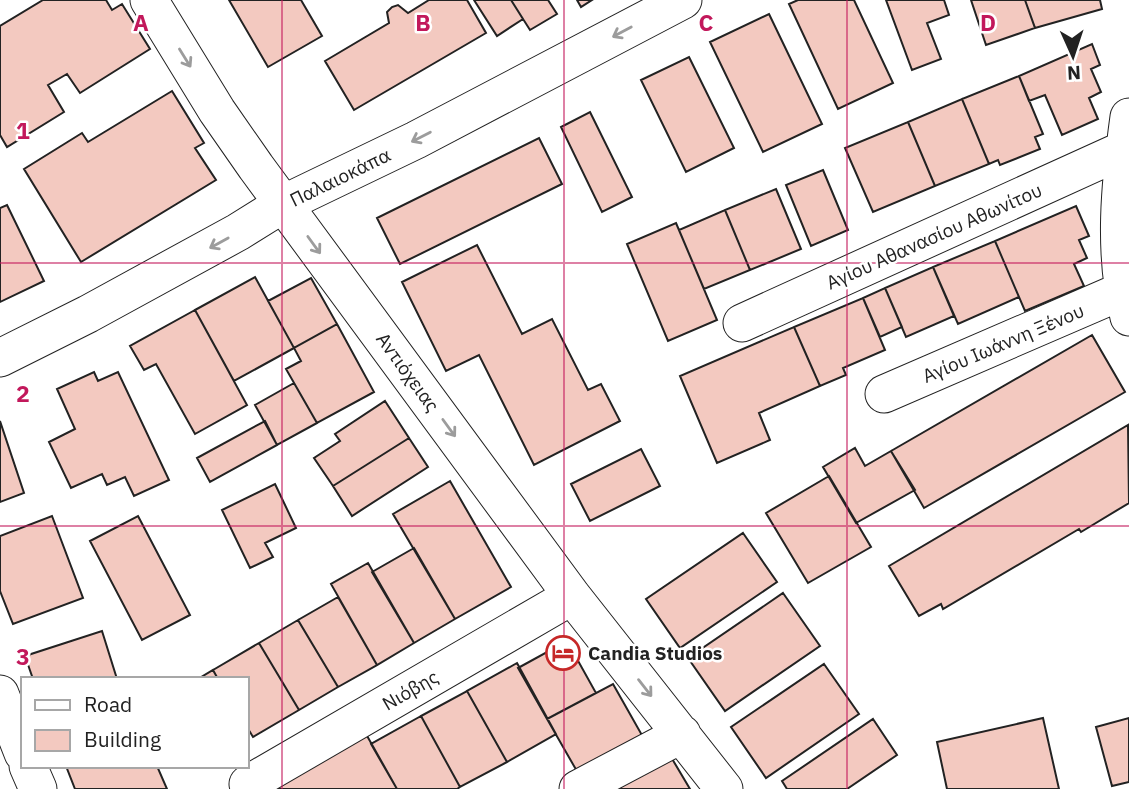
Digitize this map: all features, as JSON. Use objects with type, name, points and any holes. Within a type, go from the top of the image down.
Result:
[{"type":"street","name":"Αντιόχειας","points":[[149,0],[217,111],[283,204],[572,596],[724,789]]},
{"type":"street","name":"Παλαιοκάπα","points":[[0,358],[99,308],[238,232],[283,204],[416,140],[683,0]]},
{"type":"street","points":[[1126,304],[1121,207],[1127,133]]},
{"type":"street","name":"Αγίου Αθανασίου Αθωνίτου","points":[[743,323],[1127,133]]},
{"type":"street","name":"Αγίου Ιωάννη Ξένου","points":[[884,394],[1126,304]]},
{"type":"street","name":"Νιόβης","points":[[248,784],[572,596]]},
{"type":"street","points":[[0,695],[21,748]]},
{"type":"street","points":[[578,789],[682,734]]},
{"type":"street","points":[[29,768],[38,789]]},
{"type":"building","points":[[43,0],[106,0],[112,10],[122,4],[150,49],[80,93],[67,74],[48,85],[64,112],[7,147],[0,135],[0,26]]},
{"type":"building","points":[[229,0],[301,0],[322,36],[268,67]]},
{"type":"building","points":[[429,0],[467,0],[486,33],[354,110],[325,61],[389,23],[387,12],[392,7],[398,5],[408,13]]},
{"type":"building","points":[[474,0],[511,0],[523,19],[497,36]]},
{"type":"building","points":[[511,0],[548,0],[557,14],[530,30]]},
{"type":"building","points":[[577,0],[592,0],[581,7]]},
{"type":"building","points":[[798,0],[854,0],[893,83],[838,109],[789,4]]},
{"type":"building","points":[[886,0],[944,0],[949,15],[927,23],[941,59],[912,70]]},
{"type":"building","points":[[971,0],[1025,0],[1035,28],[986,45]]},
{"type":"building","points":[[1025,0],[1100,0],[1102,9],[1035,28]]},
{"type":"building","points":[[769,14],[822,124],[763,152],[710,42]]},
{"type":"building","points":[[1092,44],[1100,65],[1091,69],[1101,92],[1089,98],[1098,119],[1062,135],[1045,95],[1029,101],[1019,76]]},
{"type":"building","points":[[689,57],[734,148],[686,172],[641,80]]},
{"type":"building","points":[[1019,76],[1043,134],[1035,137],[1040,149],[1000,165],[998,160],[989,164],[962,99]]},
{"type":"building","points":[[172,91],[204,143],[195,148],[216,180],[81,262],[24,169],[82,133],[88,142]]},
{"type":"building","points":[[962,99],[989,164],[935,186],[908,122]]},
{"type":"building","points":[[590,112],[632,197],[602,212],[561,127]]},
{"type":"building","points":[[908,122],[935,186],[873,212],[845,148]]},
{"type":"building","points":[[539,138],[562,184],[400,264],[377,218]]},
{"type":"building","points":[[823,170],[848,230],[811,246],[786,185]]},
{"type":"building","points":[[776,189],[801,249],[750,270],[725,210]]},
{"type":"building","points":[[7,205],[44,281],[0,302],[0,208]]},
{"type":"building","points":[[1076,206],[1089,236],[1079,240],[1087,258],[1074,264],[1084,286],[1025,311],[995,241]]},
{"type":"building","points":[[725,210],[750,270],[704,289],[679,230]]},
{"type":"building","points":[[676,223],[717,320],[668,341],[627,244]]},
{"type":"building","points":[[995,241],[1019,297],[958,324],[933,267]]},
{"type":"building","points":[[477,245],[522,334],[552,319],[588,390],[601,384],[620,421],[534,465],[479,355],[446,371],[402,282]]},
{"type":"building","points":[[933,267],[954,316],[906,337],[885,288]]},
{"type":"building","points":[[255,277],[294,348],[234,381],[195,310]]},
{"type":"building","points":[[311,278],[337,324],[294,348],[268,301]]},
{"type":"building","points":[[885,288],[902,327],[880,337],[863,298]]},
{"type":"building","points":[[863,298],[885,350],[843,368],[846,375],[820,386],[794,327]]},
{"type":"building","points":[[195,310],[247,405],[195,434],[156,364],[144,370],[130,346]]},
{"type":"building","points":[[337,324],[374,392],[317,423],[286,369],[301,361],[294,348]]},
{"type":"building","points":[[794,327],[820,386],[759,413],[770,440],[717,463],[680,376]]},
{"type":"building","points":[[1092,335],[1125,392],[924,508],[891,451]]},
{"type":"building","points":[[94,372],[98,381],[118,372],[169,480],[134,496],[125,477],[107,485],[102,474],[71,488],[49,442],[75,429],[57,389]]},
{"type":"building","points":[[294,383],[317,423],[277,445],[255,405]]},
{"type":"building","points":[[385,401],[409,438],[333,486],[314,458],[340,441],[335,434]]},
{"type":"building","points":[[0,421],[24,493],[0,502]]},
{"type":"building","points":[[265,421],[277,445],[210,482],[197,458]]},
{"type":"building","points":[[1128,425],[1129,503],[1081,532],[1079,529],[943,609],[941,604],[919,616],[889,566]]},
{"type":"building","points":[[409,438],[428,467],[352,516],[333,486]]},
{"type":"building","points":[[855,448],[865,466],[891,451],[915,490],[856,523],[823,467]]},
{"type":"building","points":[[641,449],[660,486],[590,521],[571,484]]},
{"type":"building","points":[[829,476],[871,547],[808,583],[766,513]]},
{"type":"building","points":[[450,481],[511,587],[455,619],[393,514]]},
{"type":"building","points":[[275,484],[296,528],[265,543],[273,557],[250,568],[222,510]]},
{"type":"building","points":[[52,516],[83,598],[13,624],[0,591],[0,536]]},
{"type":"building","points":[[138,516],[190,615],[142,640],[90,541]]},
{"type":"building","points":[[743,533],[777,582],[680,648],[646,599]]},
{"type":"building","points":[[414,548],[455,619],[414,643],[372,572]]},
{"type":"building","points":[[368,563],[414,643],[377,665],[331,584]]},
{"type":"building","points":[[783,593],[820,646],[725,711],[688,658]]},
{"type":"building","points":[[338,597],[377,665],[338,687],[298,620]]},
{"type":"building","points":[[298,620],[338,687],[299,710],[259,643]]},
{"type":"building","points":[[102,631],[116,677],[32,677],[25,656]]},
{"type":"building","points":[[567,641],[596,693],[547,719],[518,668]]},
{"type":"building","points":[[259,643],[299,710],[253,737],[248,729],[248,677],[217,677],[213,670]]},
{"type":"building","points":[[517,663],[556,734],[507,762],[467,691]]},
{"type":"building","points":[[824,664],[859,714],[766,778],[731,727]]},
{"type":"building","points":[[213,670],[217,677],[201,677]]},
{"type":"building","points":[[613,684],[643,737],[578,773],[547,719]]},
{"type":"building","points":[[467,691],[507,762],[460,787],[421,716]]},
{"type":"building","points":[[421,716],[460,787],[457,789],[397,789],[371,744]]},
{"type":"building","points":[[1043,718],[1059,789],[947,789],[937,742]]},
{"type":"building","points":[[1129,718],[1129,782],[1112,786],[1096,727]]},
{"type":"building","points":[[873,719],[897,755],[847,789],[787,789],[782,781]]},
{"type":"building","points":[[366,734],[397,789],[267,789]]},
{"type":"building","points":[[671,757],[690,789],[616,789]]},
{"type":"building","points":[[67,768],[158,768],[167,789],[75,789]]},
{"type":"place","name":"Candia Studios","points":[[563,653]]}]
